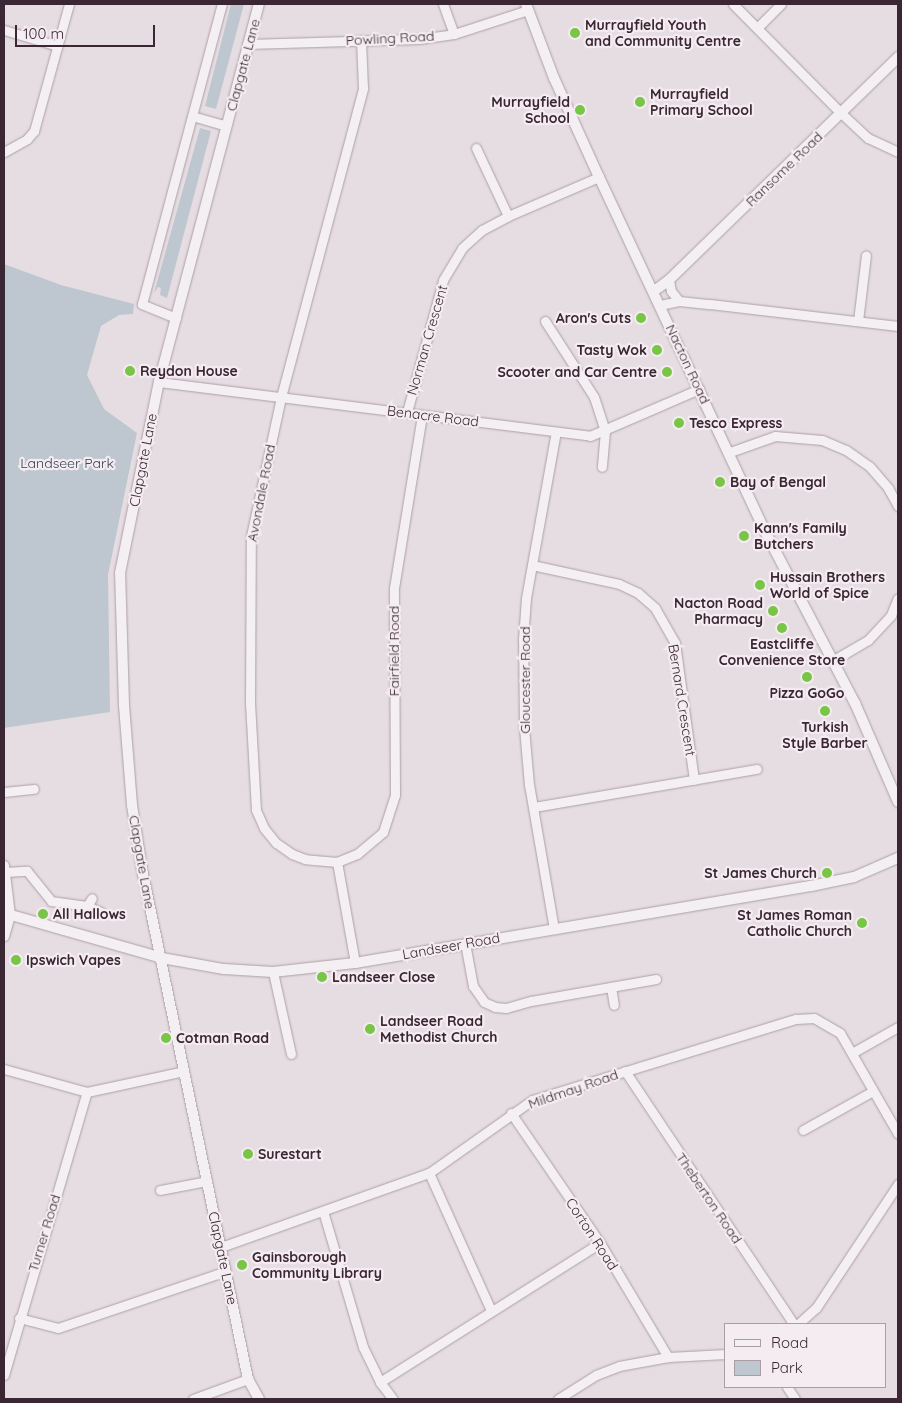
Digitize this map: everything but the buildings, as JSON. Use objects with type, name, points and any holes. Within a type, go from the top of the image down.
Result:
[{"type":"street","points":[[4,152],[27,139],[34,131],[69,4]]},
{"type":"street","points":[[176,318],[142,304],[222,4]]},
{"type":"street","name":"Clapgate Lane","points":[[259,4],[158,382],[120,573],[124,705],[132,805],[184,1071],[248,1379],[259,1399]]},
{"type":"street","points":[[443,4],[454,34]]},
{"type":"street","points":[[733,4],[758,26],[841,114],[868,138],[898,152]]},
{"type":"street","points":[[758,26],[781,4]]},
{"type":"street","name":"Powling Road","points":[[247,44],[361,40],[454,34],[527,7]]},
{"type":"street","name":"Nacton Road","points":[[527,7],[554,78],[730,452],[767,535],[859,711],[898,802]]},
{"type":"street","points":[[4,30],[58,46]]},
{"type":"street","name":"Avondale Road","points":[[337,862],[305,859],[292,854],[276,843],[264,828],[256,810],[250,703],[251,536],[281,397],[363,88],[361,40]]},
{"type":"street","name":"Ransome Road","points":[[654,291],[669,280],[898,57]]},
{"type":"street","name":"Clapgate Lane","points":[[192,116],[226,126]]},
{"type":"street","points":[[476,148],[508,216]]},
{"type":"street","name":"Norman Crescent","points":[[407,412],[443,280],[462,248],[482,230],[508,216],[600,177]]},
{"type":"street","points":[[858,321],[866,255]]},
{"type":"street","points":[[669,280],[671,291],[679,301]]},
{"type":"street","points":[[660,305],[679,301],[898,326]]},
{"type":"street","points":[[545,321],[594,398],[605,431],[602,467]]},
{"type":"street","name":"Benacre Road","points":[[158,382],[590,436],[699,389]]},
{"type":"street","name":"Fairfield Road","points":[[337,862],[357,854],[383,832],[395,795],[394,588],[422,415]]},
{"type":"street","name":"Gloucester Road","points":[[554,929],[526,759],[523,638],[532,565],[556,432]]},
{"type":"street","points":[[730,452],[776,436],[793,435],[822,440],[846,450],[864,462],[880,478],[898,503]]},
{"type":"street","name":"Bernard Crescent","points":[[532,565],[619,584],[638,593],[656,608],[675,643],[694,780]]},
{"type":"street","points":[[832,661],[868,640],[894,617],[898,598]]},
{"type":"street","points":[[534,807],[757,769]]},
{"type":"street","points":[[4,792],[34,789]]},
{"type":"street","name":"Landseer Road","points":[[7,914],[162,958],[224,969],[273,972],[355,963],[845,878],[881,867],[898,858]]},
{"type":"street","points":[[337,862],[355,963]]},
{"type":"street","points":[[4,936],[7,914],[4,869],[27,871],[51,901],[90,902],[100,912]]},
{"type":"street","points":[[465,943],[473,986],[484,1002],[495,1007],[506,1008],[656,979]]},
{"type":"street","points":[[273,972],[291,1054]]},
{"type":"street","points":[[611,987],[614,1005]]},
{"type":"street","name":"Mildmay Road","points":[[221,1247],[430,1173],[532,1100],[796,1019],[814,1018],[840,1033],[898,1134]]},
{"type":"street","points":[[852,1053],[898,1026]]},
{"type":"street","points":[[4,1069],[87,1092],[184,1071]]},
{"type":"street","name":"Theberton Road","points":[[625,1071],[793,1323]]},
{"type":"street","points":[[803,1130],[873,1091]]},
{"type":"street","name":"Turner Road","points":[[4,1375],[19,1318],[87,1092]]},
{"type":"street","name":"Corton Road","points":[[511,1114],[600,1243],[668,1357]]},
{"type":"street","points":[[430,1173],[491,1310]]},
{"type":"street","points":[[160,1190],[207,1180]]},
{"type":"street","points":[[799,1323],[816,1308],[898,1184]]},
{"type":"street","points":[[323,1211],[363,1347],[380,1382],[393,1399]]},
{"type":"street","points":[[380,1382],[491,1310],[600,1243]]},
{"type":"street","points":[[19,1318],[58,1328],[226,1271]]},
{"type":"street","points":[[558,1399],[604,1372],[668,1357],[724,1354]]},
{"type":"street","points":[[193,1399],[248,1379]]},
{"type":"street","points":[[788,1388],[795,1399]]},
{"type":"green space","points":[[231,4],[244,4],[216,109],[205,106]]},
{"type":"green space","points":[[200,128],[211,131],[167,298],[160,295],[161,288],[158,287],[154,293]]},
{"type":"green space","name":"Landseer Park","points":[[4,264],[61,285],[134,304],[133,314],[119,315],[101,326],[87,375],[104,409],[137,433],[108,575],[110,712],[4,728]]},
{"type":"place","name":"Murrayfield Youth and Community Centre","points":[[575,33]]},
{"type":"place","name":"Murrayfield Primary School","points":[[640,102]]},
{"type":"place","name":"Murrayfield School","points":[[580,110]]},
{"type":"place","name":"Aron's Cuts","points":[[641,318]]},
{"type":"place","name":"Tasty Wok","points":[[657,350]]},
{"type":"place","name":"Reydon House","points":[[130,371]]},
{"type":"place","name":"Scooter and Car Centre","points":[[667,372]]},
{"type":"place","name":"Tesco Express","points":[[679,423]]},
{"type":"place","name":"Bay of Bengal","points":[[720,482]]},
{"type":"place","name":"Kann's Family Butchers","points":[[744,536]]},
{"type":"place","name":"Hussain Brothers World of Spice","points":[[760,585]]},
{"type":"place","name":"Nacton Road Pharmacy","points":[[773,611]]},
{"type":"place","name":"Eastcliffe Convenience Store","points":[[782,628]]},
{"type":"place","name":"Pizza GoGo","points":[[807,677]]},
{"type":"place","name":"Turkish Style Barber","points":[[825,711]]},
{"type":"place","name":"St James Church","points":[[827,873]]},
{"type":"place","name":"All Hallows","points":[[43,914]]},
{"type":"place","name":"St James Roman Catholic Church","points":[[862,923]]},
{"type":"place","name":"Ipswich Vapes","points":[[16,960]]},
{"type":"place","name":"Landseer Close","points":[[322,977]]},
{"type":"place","name":"Landseer Road Methodist Church","points":[[370,1029]]},
{"type":"place","name":"Cotman Road","points":[[166,1038]]},
{"type":"place","name":"Surestart","points":[[248,1154]]},
{"type":"place","name":"Gainsborough Community Library","points":[[242,1265]]}]
